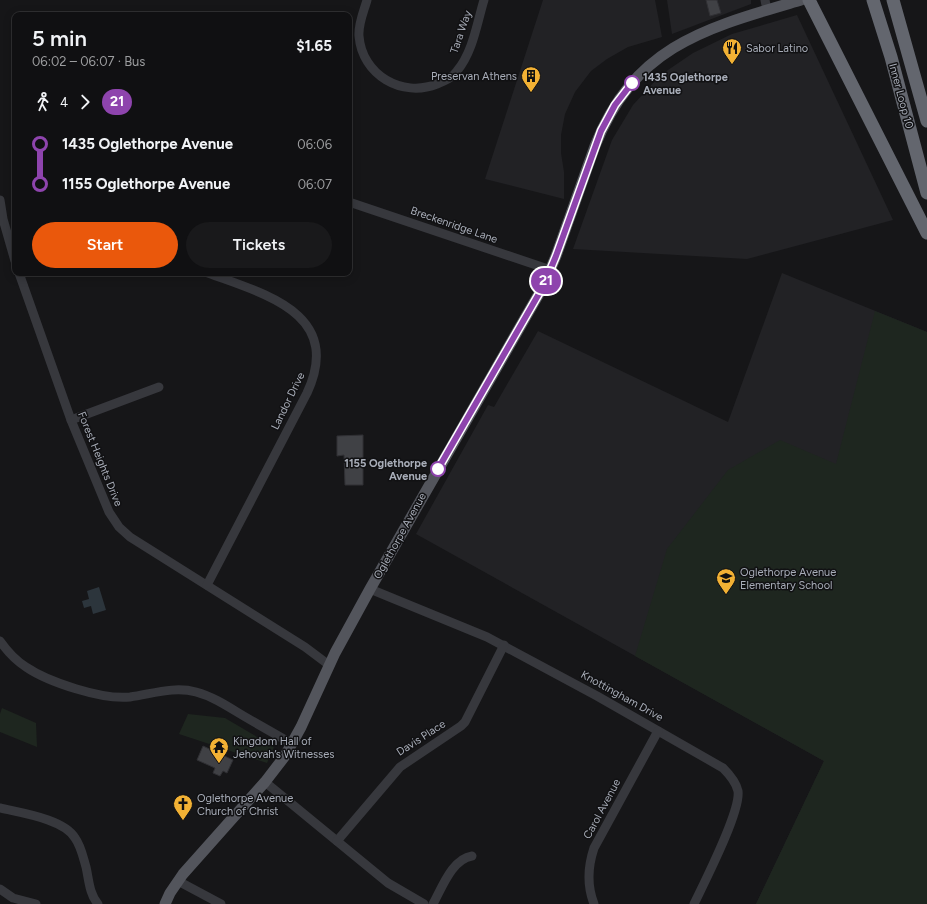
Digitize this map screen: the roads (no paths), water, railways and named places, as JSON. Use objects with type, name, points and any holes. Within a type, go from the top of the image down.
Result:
[{"type":"highway","points":[[809,0],[927,233]]},
{"type":"highway","name":"Inner Loop 10","points":[[873,0],[891,57],[927,193]]},
{"type":"highway","points":[[893,0],[927,121]]},
{"type":"main road","name":"Oglethorpe Avenue","points":[[165,904],[178,881],[265,782],[285,756],[292,744],[329,665],[370,589],[538,297],[551,270],[601,131],[615,105],[635,80],[658,58],[684,41],[766,5],[801,0]]},
{"type":"street","name":"Tara Way","points":[[367,0],[359,35],[364,54],[369,63],[380,76],[396,85],[414,89],[433,85],[451,77],[456,72],[465,59],[469,49],[484,0]]},
{"type":"street","points":[[0,200],[12,242]]},
{"type":"street","name":"Breckenridge Lane","points":[[352,203],[551,270]]},
{"type":"street","name":"Forest Heights Drive","points":[[20,276],[72,420],[113,521],[130,537],[314,653],[329,665]]},
{"type":"street","name":"Landor Drive","points":[[207,586],[308,393],[314,376],[317,357],[316,348],[310,331],[301,318],[288,306],[264,294],[216,276]]},
{"type":"street","points":[[72,420],[159,387]]},
{"type":"street","name":"Knottingham Drive","points":[[370,589],[473,630],[597,696],[723,768],[731,777],[738,789],[738,802],[736,810],[694,904]]},
{"type":"street","points":[[0,641],[6,649],[25,666],[40,675],[81,690],[106,696],[118,697],[129,697],[174,690],[195,692],[215,700],[292,744]]},
{"type":"street","name":"Davis Place","points":[[337,841],[400,767],[465,722],[504,646]]},
{"type":"street","name":"Carol Avenue","points":[[594,904],[589,875],[594,848],[658,731]]},
{"type":"street","points":[[265,782],[388,883],[424,904]]},
{"type":"street","points":[[0,808],[48,820],[72,833],[79,844],[91,891],[98,904]]},
{"type":"street","points":[[433,904],[454,868],[463,858],[472,856]]},
{"type":"street","points":[[178,881],[221,904]]},
{"type":"street","points":[[0,889],[13,898],[36,904]]},
{"type":"place","name":"Sabor Latino","points":[[732,65]]},
{"type":"place","name":"1435 Oglethorpe Avenue","points":[[632,83]]},
{"type":"place","name":"Preservan Athens","points":[[531,93]]},
{"type":"place","name":"1155 Oglethorpe Avenue","points":[[438,469]]},
{"type":"place","name":"Oglethorpe Avenue Elementary School","points":[[726,595]]},
{"type":"place","name":"Kingdom Hall of Jehovah’s Witnesses","points":[[219,764]]},
{"type":"place","name":"Oglethorpe Avenue Church of Christ","points":[[183,821]]}]
